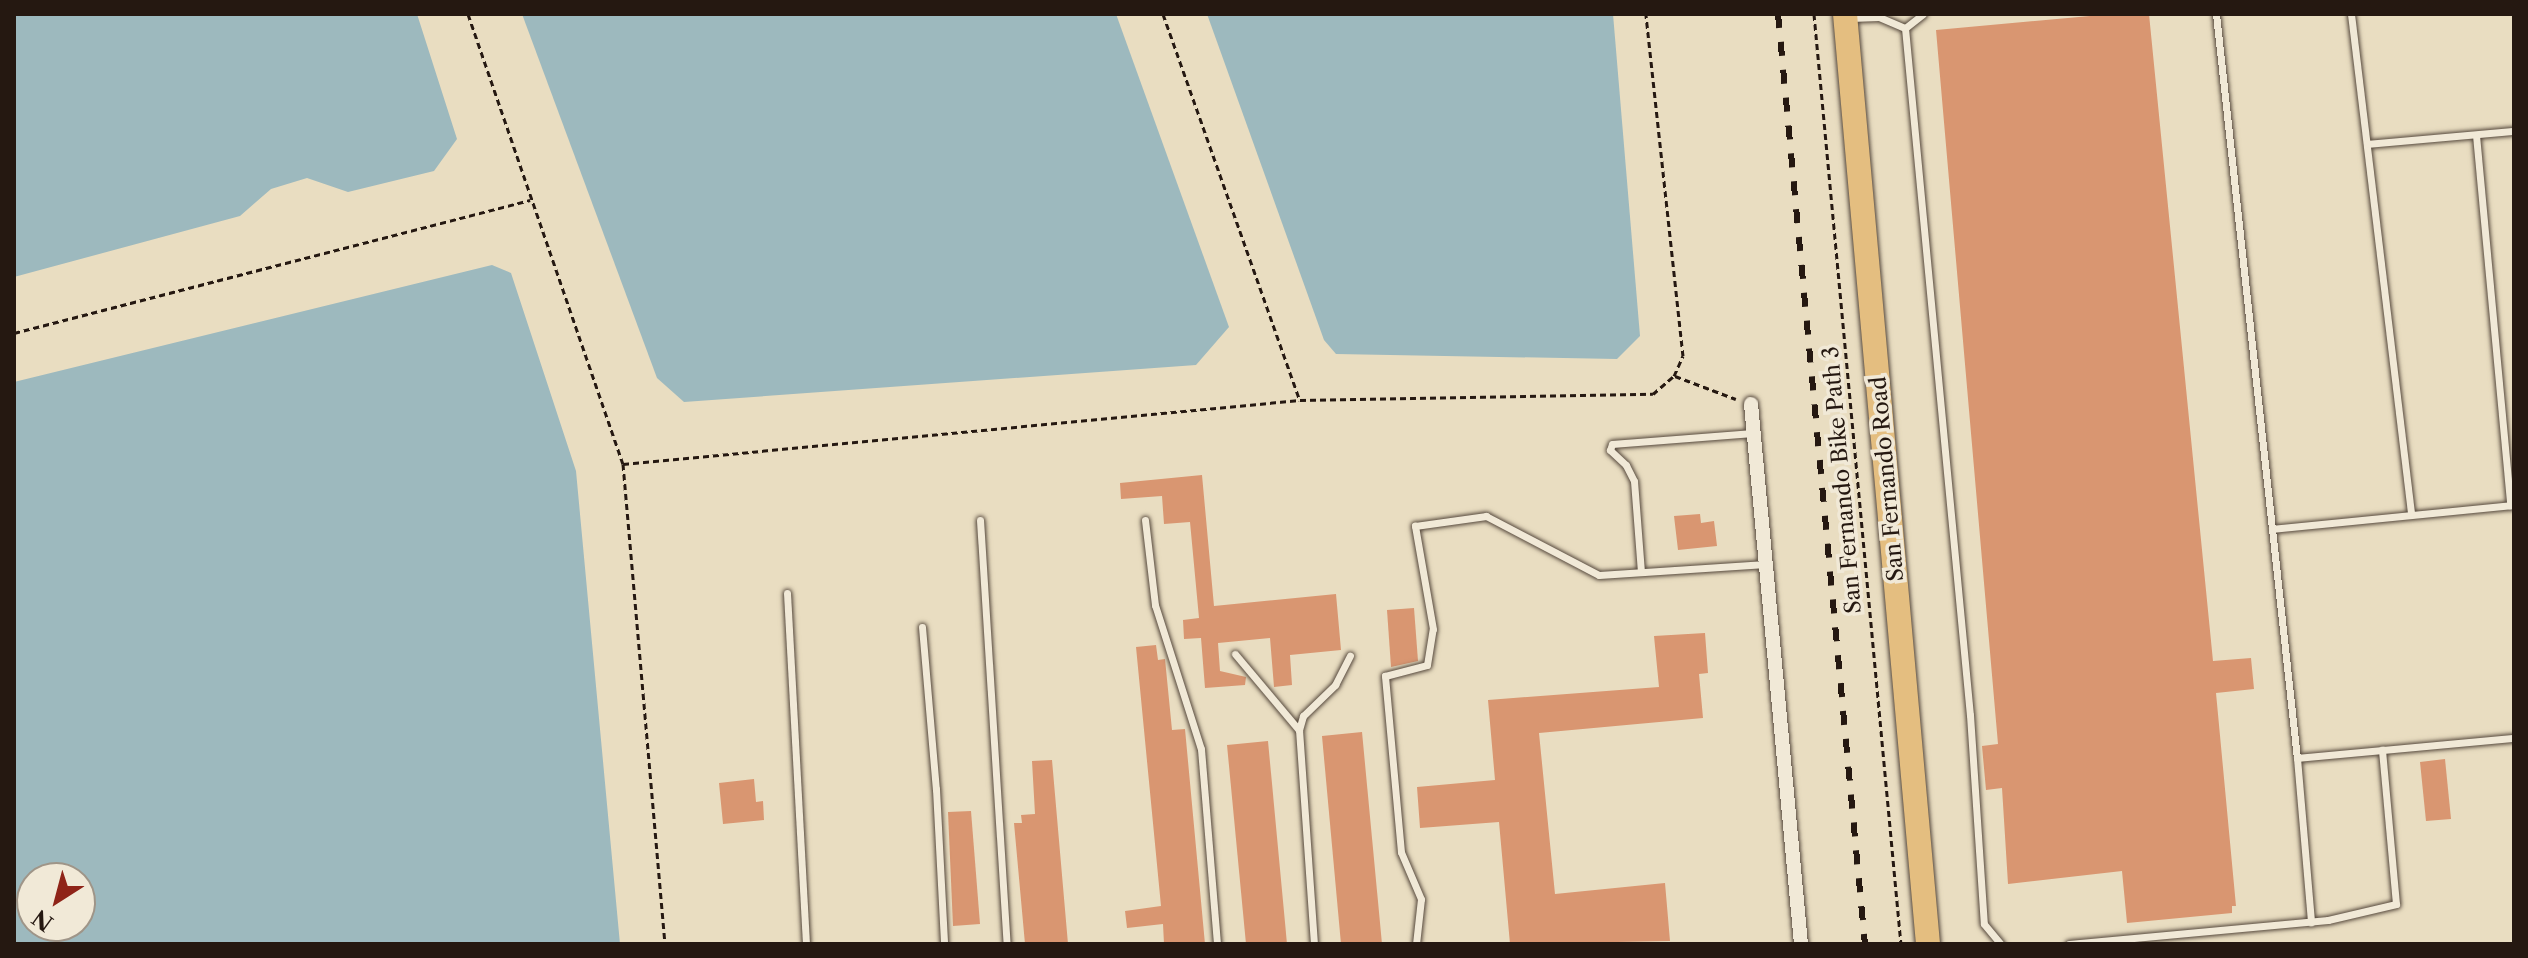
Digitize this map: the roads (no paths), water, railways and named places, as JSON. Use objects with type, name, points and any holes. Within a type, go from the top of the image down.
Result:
[{"type":"main road","name":"San Fernando Road","points":[[1845,16],[1928,944]]},
{"type":"street","points":[[1751,404],[1801,944]]},
{"type":"lane","points":[[1905,28],[1923,14]]},
{"type":"lane","points":[[2216,14],[2297,758],[2311,922]]},
{"type":"lane","points":[[2351,14],[2411,513]]},
{"type":"lane","points":[[1845,16],[1879,17],[1905,28]]},
{"type":"lane","points":[[1905,28],[1970,715],[1970,759],[1984,924],[2001,944]]},
{"type":"lane","points":[[2367,144],[2514,131]]},
{"type":"lane","points":[[2272,529],[2512,505],[2476,135]]},
{"type":"lane","points":[[1641,572],[1634,481],[1626,465],[1610,450],[1612,444],[1753,433]]},
{"type":"lane","points":[[1416,944],[1421,899],[1401,852],[1385,676],[1427,665],[1433,629],[1415,526],[1486,516],[1599,575],[1766,564]]},
{"type":"lane","points":[[980,520],[1007,944]]},
{"type":"lane","points":[[1145,520],[1155,605],[1201,749],[1217,944]]},
{"type":"lane","points":[[787,593],[806,944]]},
{"type":"lane","points":[[922,627],[936,789],[944,944]]},
{"type":"lane","points":[[1235,654],[1299,730]]},
{"type":"lane","points":[[1314,944],[1299,730],[1303,716],[1335,685],[1350,656]]},
{"type":"lane","points":[[2297,758],[2514,738]]},
{"type":"lane","points":[[2069,944],[2311,922],[2396,904],[2382,750]]},
{"type":"water","points":[[14,14],[417,14],[457,139],[434,171],[348,192],[307,178],[271,189],[240,216],[14,277]]},
{"type":"water","points":[[522,14],[1116,14],[1229,327],[1196,365],[684,402],[657,378]]},
{"type":"water","points":[[1207,14],[1613,14],[1640,336],[1617,359],[1336,354],[1324,340]]},
{"type":"water","points":[[492,265],[511,273],[576,471],[620,944],[14,944],[14,382]]},
{"type":"railway","points":[[1778,14],[1865,944]]}]
